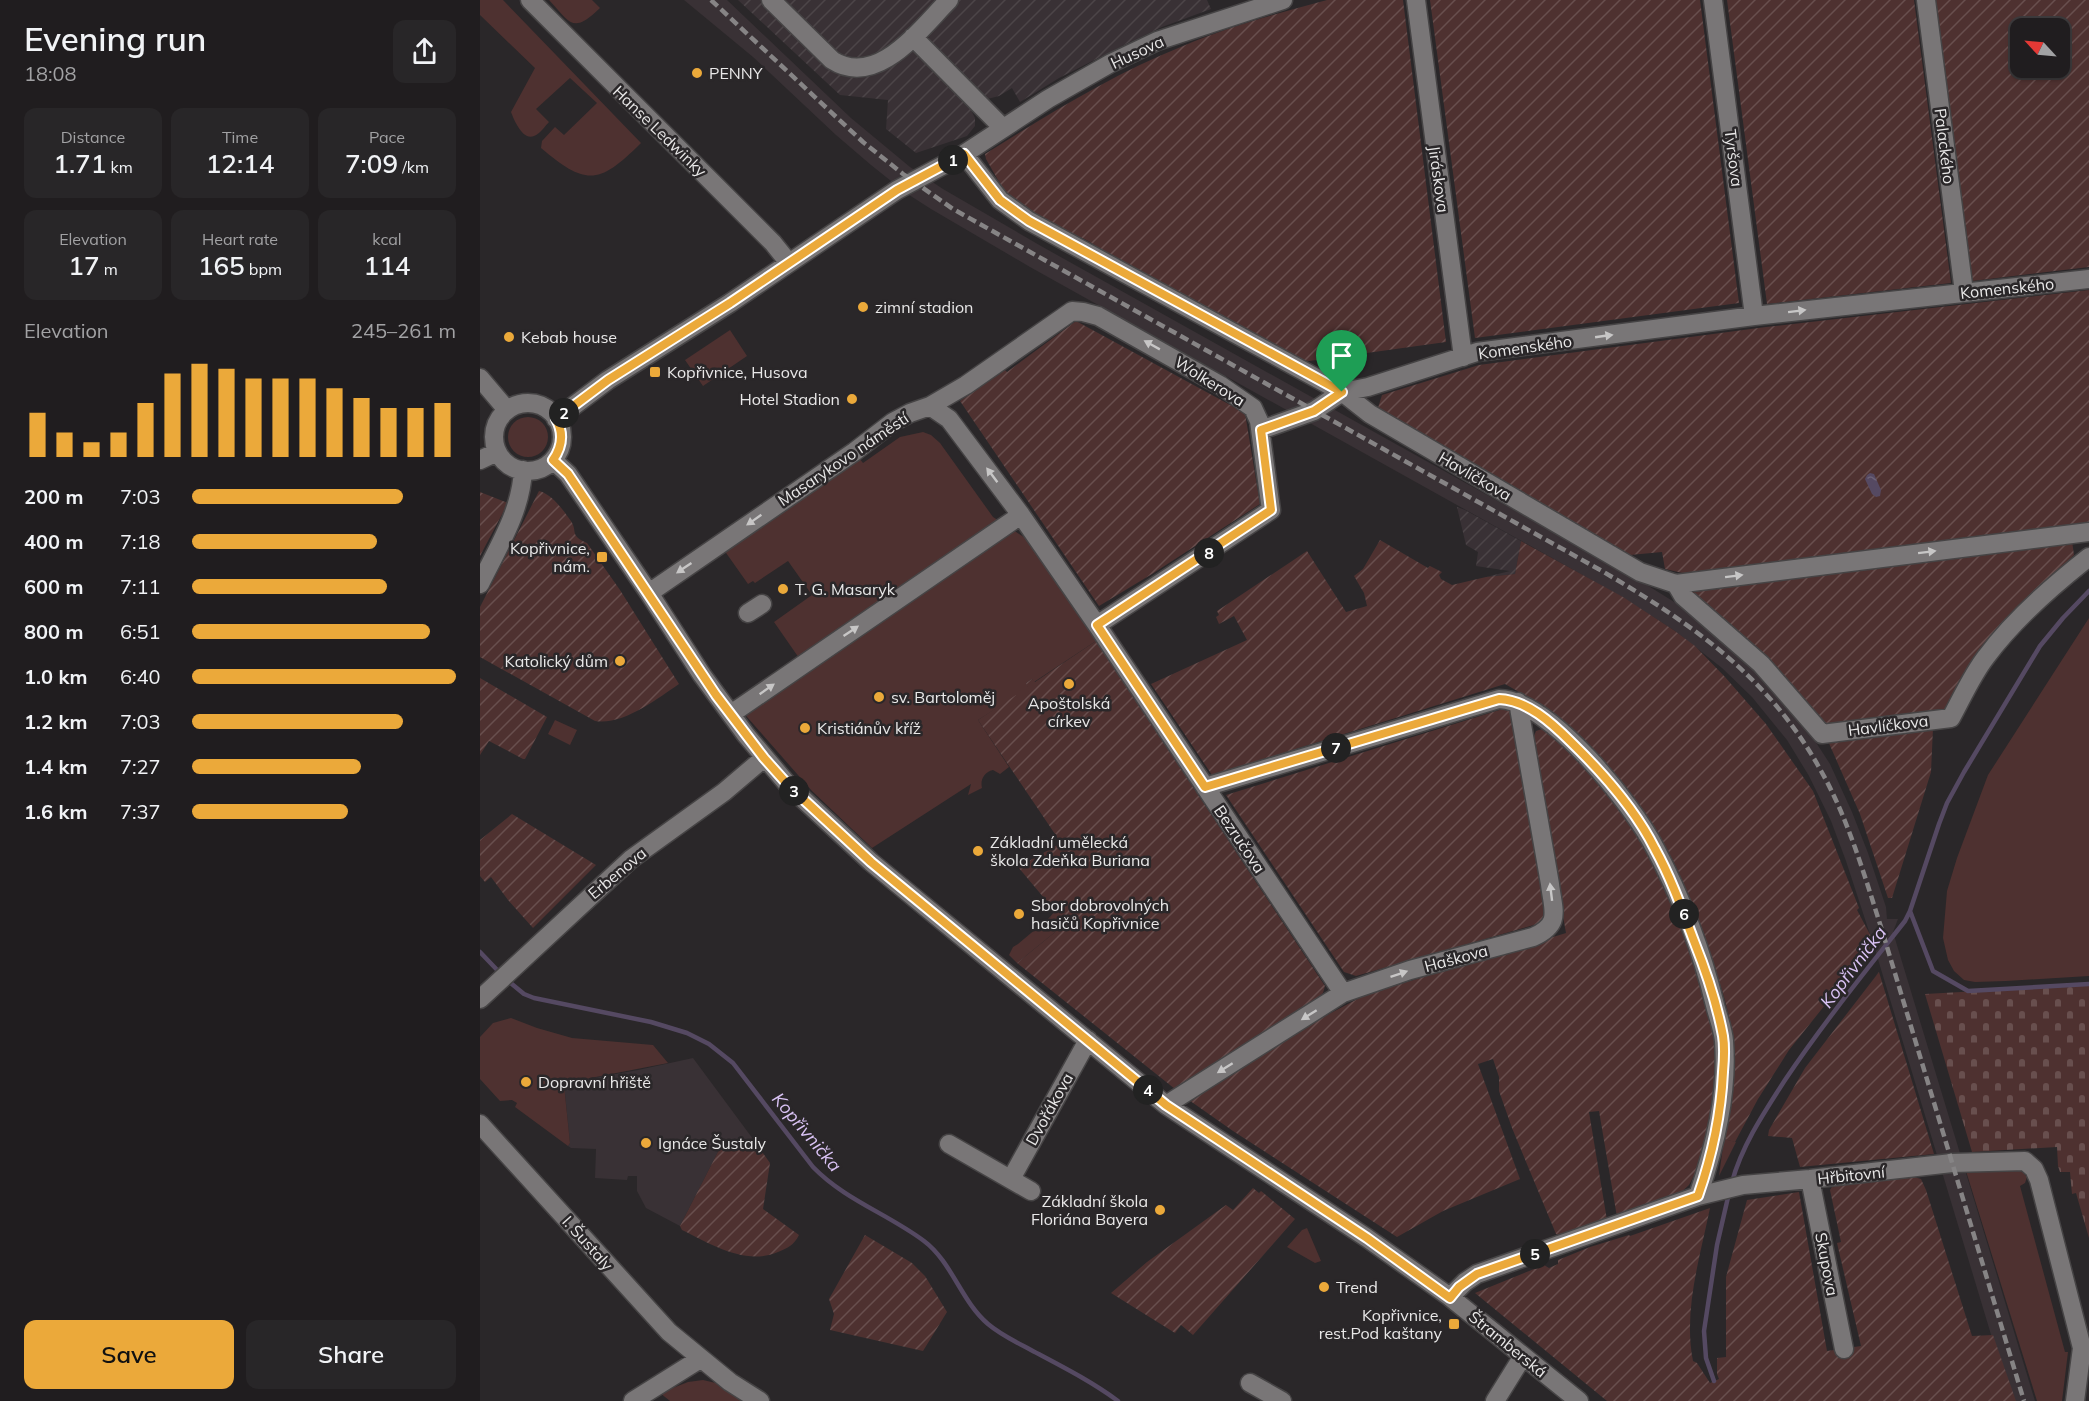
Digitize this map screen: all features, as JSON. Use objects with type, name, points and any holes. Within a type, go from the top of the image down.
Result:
[{"type":"street","name":"Hanse Ledwinky","points":[[530,0],[765,236],[789,263]]},
{"type":"street","points":[[771,0],[832,60],[841,66],[861,69],[875,66],[890,57],[949,0]]},
{"type":"street","name":"Husova","points":[[556,419],[608,380],[897,190],[964,154],[1048,99],[1111,63],[1157,41],[1283,0]]},
{"type":"street","name":"Jiráskova","points":[[1416,0],[1463,357]]},
{"type":"street","name":"Tyršova","points":[[1713,0],[1755,316]]},
{"type":"street","name":"Palackého","points":[[1926,0],[1964,292]]},
{"type":"street","points":[[913,37],[1003,128]]},
{"type":"street","points":[[964,154],[1000,200],[1029,221],[1342,392],[1314,411],[1261,430]]},
{"type":"street","name":"Komenského","points":[[1342,392],[1368,387],[1478,352],[1755,316],[2089,279]]},
{"type":"street","name":"Wolkerova","points":[[930,406],[966,385],[1072,311],[1098,316],[1220,385],[1252,408],[1261,430],[1271,510],[1097,625]]},
{"type":"street","points":[[480,378],[507,410]]},
{"type":"street","name":"Havlíčkova","points":[[1342,392],[1370,414],[1640,572],[1676,584],[2089,532]]},
{"type":"street","points":[[523,403],[534,403],[544,407],[556,419],[561,429],[559,450],[553,460],[539,469],[523,470],[508,465],[497,452],[494,431],[499,419],[507,410],[523,403]]},
{"type":"street","points":[[930,406],[949,419],[1021,515],[1097,625]]},
{"type":"street","name":"Masarykovo náměstí","points":[[649,593],[854,452],[893,422],[930,406]]},
{"type":"street","points":[[480,460],[497,452]]},
{"type":"street","name":"Štramberská","points":[[553,460],[568,474],[702,675],[764,758],[789,786],[871,862],[1166,1105],[1367,1238],[1450,1298],[1579,1401]]},
{"type":"street","points":[[480,584],[517,508],[522,488],[523,470]]},
{"type":"street","points":[[731,714],[1021,515]]},
{"type":"street","name":"Havlíčkova","points":[[1676,584],[1683,596],[1761,664],[1822,734],[1951,718],[1984,659],[1999,640],[2040,599],[2089,557]]},
{"type":"street","name":"Bezručova","points":[[1097,625],[1343,993]]},
{"type":"street","points":[[1205,787],[1499,699],[1518,702],[1561,731],[1585,755],[1629,807],[1655,848],[1679,900],[1702,962],[1724,1038],[1724,1056],[1722,1106],[1698,1196]]},
{"type":"street","name":"Haškova","points":[[1166,1105],[1343,993],[1410,970],[1533,937],[1543,933],[1553,922],[1550,884],[1518,702]]},
{"type":"street","name":"Erbenova","points":[[480,999],[632,859],[724,792],[764,758]]},
{"type":"street","name":"Dvořákova","points":[[1011,1179],[1088,1040]]},
{"type":"street","name":"I. Šustaly","points":[[480,1124],[669,1332],[699,1359],[760,1401]]},
{"type":"street","points":[[949,1144],[1031,1191]]},
{"type":"street","name":"Hřbitovní","points":[[1450,1298],[1459,1287],[1477,1274],[1716,1191],[1743,1185],[1952,1163],[2025,1161],[2034,1169],[2039,1180],[2082,1348],[2075,1401]]},
{"type":"street","name":"Skupova","points":[[1810,1179],[1844,1349]]},
{"type":"street","points":[[1495,1401],[1523,1356]]},
{"type":"street","points":[[633,1401],[699,1359]]},
{"type":"street","points":[[1250,1383],[1282,1401]]},
{"type":"shaded area","points":[[684,0],[727,0],[851,118],[910,167],[943,189],[1634,577],[1692,613],[1738,650],[1806,727],[1830,764],[1868,853],[1886,907],[1887,919],[1898,919],[1893,932],[2035,1401],[2011,1401],[1877,956],[1831,821],[1809,776],[1787,740],[1752,697],[1722,668],[1675,631],[1622,597],[1030,267],[906,193],[836,135],[753,57]]},
{"type":"shaded area","points":[[738,0],[1207,0],[1211,9],[1162,27],[1128,43],[1059,78],[1020,102],[1012,88],[999,96],[968,104],[975,118],[975,126],[967,136],[916,153],[886,129],[888,100],[840,95]]},
{"type":"shaded area","points":[[1457,507],[1521,541],[1515,574],[1486,577],[1510,571],[1476,566],[1478,552],[1466,545]]},
{"type":"shaded area","name":"Ignáce Šustaly","points":[[693,1058],[753,1139],[723,1142],[680,1226],[646,1208],[637,1191],[637,1176],[628,1176],[627,1180],[595,1178],[596,1149],[568,1146],[570,1143],[564,1085]]},
{"type":"green space","points":[[480,0],[503,0],[641,143],[614,167],[603,173],[592,175],[581,174],[570,169],[541,148],[542,141],[555,127],[564,135],[597,103],[570,78],[536,109],[549,122],[534,136],[530,137],[523,133],[511,112],[535,68],[480,15]]},
{"type":"green space","points":[[549,0],[592,0],[600,8],[584,21],[573,23],[562,15]]},
{"type":"green space","points":[[1327,0],[1403,0],[1446,342],[1302,362],[1102,253],[1087,240],[1068,234],[1017,205],[1007,196],[986,159],[985,154],[1057,110],[1157,57],[1236,26]]},
{"type":"green space","points":[[1430,0],[1700,0],[1739,303],[1475,338]]},
{"type":"green space","points":[[1727,0],[1914,0],[1951,283],[1767,304]]},
{"type":"green space","points":[[1936,0],[2089,0],[2089,267],[1972,281]]},
{"type":"green space","points":[[2089,290],[2089,523],[2085,524],[1687,574],[1665,569],[1662,552],[1630,555],[1377,411],[1382,395],[1479,365],[1766,327]]},
{"type":"green space","points":[[1076,321],[1245,413],[1260,504],[1099,606],[960,401],[1005,370],[1007,372]]},
{"type":"green space","points":[[730,330],[747,356],[703,386],[685,360]]},
{"type":"green space","points":[[528,417],[542,423],[548,437],[542,451],[528,457],[514,451],[508,437],[514,423]]},
{"type":"green space","points":[[923,432],[931,435],[940,443],[993,517],[1030,541],[1096,641],[1034,682],[1032,679],[1026,683],[1030,691],[1018,699],[1016,696],[978,720],[1009,767],[1000,774],[993,770],[985,774],[982,779],[982,788],[968,795],[971,784],[872,848],[812,791],[733,701],[799,658],[774,622],[812,595],[788,561],[755,583],[753,581],[748,584],[724,550],[859,458],[863,463],[900,437]]},
{"type":"green space","points":[[539,491],[557,503],[571,521],[576,535],[587,543],[620,590],[679,684],[650,704],[628,715],[595,721],[480,657],[480,607]]},
{"type":"green space","points":[[480,492],[508,503],[480,556]]},
{"type":"green space","points":[[1380,540],[1428,568],[1430,566],[1442,572],[1439,575],[1441,579],[1452,585],[1486,577],[1515,574],[1521,541],[1623,597],[1695,646],[1766,724],[1813,791],[1859,908],[1857,910],[1874,942],[1789,1050],[1758,1099],[1735,1142],[1724,1139],[1730,1103],[1733,1053],[1731,1027],[1726,1003],[1684,885],[1668,851],[1637,801],[1598,756],[1554,716],[1505,684],[1212,775],[1151,684],[1247,640],[1234,616],[1219,624],[1216,617],[1219,615],[1217,611],[1307,551],[1346,612],[1367,606],[1364,593],[1354,576],[1363,569]]},
{"type":"green space","points":[[2072,541],[2074,555],[1983,645],[1947,711],[1826,725],[1773,663],[1692,593],[1694,588]]},
{"type":"green space","points":[[2089,618],[2089,976],[1975,982],[1964,980],[1954,971],[1948,960],[1943,938],[1947,891],[1957,858],[1988,775]]},
{"type":"green space","points":[[1096,641],[1325,986],[1323,993],[1315,1000],[1175,1089],[1017,963],[1059,929],[1050,917],[1055,911],[1018,867],[1061,843],[978,720],[1016,695],[1018,698],[1029,691],[1026,683],[1032,679],[1035,682]]},
{"type":"green space","points":[[480,678],[547,717],[525,759],[489,741],[480,755]]},
{"type":"green space","points":[[1509,707],[1546,917],[1541,923],[1356,976],[1344,972],[1226,795]]},
{"type":"green space","points":[[555,720],[577,730],[570,745],[548,734]]},
{"type":"green space","points":[[1933,728],[1931,772],[1892,898],[1888,898],[1860,814],[1828,741]]},
{"type":"green space","points":[[1542,729],[1561,741],[1610,793],[1650,851],[1690,945],[1715,1031],[1717,1061],[1712,1118],[1699,1166],[1689,1185],[1677,1196],[1617,1217],[1599,1111],[1589,1112],[1607,1220],[1561,1237],[1556,1234],[1512,1128],[1499,1091],[1499,1077],[1493,1059],[1478,1064],[1520,1179],[1443,1211],[1397,1237],[1186,1098],[1312,1023],[1365,995],[1566,933],[1532,741],[1536,731]]},
{"type":"green space","points":[[512,814],[596,865],[533,928],[491,877],[485,882],[480,876],[480,840]]},
{"type":"green space","points":[[1050,917],[1059,929],[1017,963],[1009,955],[1013,947]]},
{"type":"green space","points":[[1879,972],[1934,1154],[1800,1167],[1792,1138],[1768,1136],[1769,1130],[1805,1068]]},
{"type":"green space","points":[[2089,985],[2089,1238],[2076,1193],[2072,1194],[2070,1172],[2060,1172],[2057,1147],[1972,1152],[1925,994]]},
{"type":"green space","name":"Dopravní hřiště","points":[[511,1018],[572,1038],[653,1045],[668,1063],[564,1085],[570,1143],[568,1146],[515,1107],[517,1103],[512,1100],[500,1101],[480,1079],[480,1037],[493,1023]]},
{"type":"green space","points":[[753,1139],[770,1163],[763,1209],[799,1235],[793,1244],[766,1256],[728,1252],[682,1230],[680,1226],[723,1142]]},
{"type":"green space","points":[[1724,1139],[1736,1142],[1719,1176]]},
{"type":"green space","points":[[2021,1170],[2027,1177],[2025,1183],[2020,1186],[2065,1352],[2068,1352],[2062,1401],[2037,1401],[1966,1171]]},
{"type":"green space","points":[[1914,1177],[1921,1179],[1926,1190],[1972,1336],[1993,1335],[2016,1401],[1607,1401],[1475,1293],[1544,1265],[1549,1268],[1558,1264],[1558,1260],[1590,1247],[1630,1236],[1710,1208],[1691,1303],[1690,1342],[1693,1361],[1697,1363],[1710,1383],[1719,1379],[1717,1358],[1726,1357],[1726,1277],[1747,1200],[1799,1192],[1827,1351],[1861,1346],[1837,1243],[1841,1242],[1830,1190],[1833,1185]]},
{"type":"green space","points":[[1253,1188],[1259,1193],[1261,1191],[1295,1219],[1193,1335],[1181,1325],[1175,1333],[1111,1293],[1147,1262],[1226,1205],[1233,1210]]},
{"type":"green space","points":[[1307,1228],[1321,1261],[1315,1263],[1287,1247],[1302,1230]]},
{"type":"green space","points":[[865,1235],[912,1263],[925,1276],[947,1312],[923,1351],[830,1330],[834,1314],[829,1299]]},
{"type":"green space","points":[[703,1380],[720,1384],[741,1401],[670,1401],[660,1393],[688,1382]]},
{"type":"water","points":[[1870,473],[1874,474],[1881,490],[1880,496],[1876,497],[1872,494],[1865,479]]},
{"type":"waterway","name":"Kopřivnička","points":[[1732,1182],[1748,1142],[1785,1080],[1828,1019],[1905,921],[1947,803],[2040,646],[2089,591]]},
{"type":"waterway","points":[[1910,911],[1933,971],[1968,991],[2089,984]]},
{"type":"waterway","name":"Kopřivnička","points":[[480,952],[501,974]]},
{"type":"waterway","name":"Kopřivnička","points":[[507,980],[524,994],[534,998],[651,1022],[687,1033],[709,1044],[733,1063],[813,1167],[825,1179],[910,1231],[934,1250],[979,1315],[988,1324],[998,1332],[1087,1380],[1118,1401]]},
{"type":"waterway","name":"Kopřivnička","points":[[1714,1381],[1706,1358],[1704,1331],[1717,1245],[1729,1193]]},
{"type":"railway","points":[[711,0],[863,142],[953,209],[1602,571],[1697,632],[1752,679],[1777,706],[1799,736],[1820,769],[1847,827],[1881,927],[2024,1401]]},
{"type":"place","name":"PENNY","points":[[697,73]]},
{"type":"place","name":"zimní stadion","points":[[863,307]]},
{"type":"place","name":"Kebab house","points":[[509,337]]},
{"type":"place","name":"Kopřivnice, Husova","points":[[655,372]]},
{"type":"place","name":"Hotel Stadion","points":[[852,399]]},
{"type":"place","name":"Kopřivnice, nám.","points":[[602,557]]},
{"type":"place","name":"T. G. Masaryk","points":[[783,589]]},
{"type":"place","name":"Katolický dům","points":[[620,661]]},
{"type":"place","name":"Apoštolská církev","points":[[1069,684]]},
{"type":"place","name":"sv. Bartoloměj","points":[[879,697]]},
{"type":"place","name":"Kristiánův kříž","points":[[805,728]]},
{"type":"place","name":"Základní umělecká škola Zdeňka Buriana","points":[[978,851]]},
{"type":"place","name":"Sbor dobrovolných hasičů Kopřivnice","points":[[1019,914]]},
{"type":"place","name":"Dopravní hřiště","points":[[526,1082]]},
{"type":"place","name":"Ignáce Šustaly","points":[[646,1143]]},
{"type":"place","name":"Základní škola Floriána Bayera","points":[[1160,1210]]},
{"type":"place","name":"Trend","points":[[1324,1287]]},
{"type":"place","name":"Kopřivnice, rest.Pod kaštany","points":[[1454,1324]]},
{"type":"route","points":[[964,154],[1000,200],[1029,221],[1342,392],[1314,411],[1261,430],[1271,510],[1238,534],[1097,625],[1205,787],[1499,699],[1514,700],[1544,718],[1561,731],[1600,772],[1629,807],[1655,848],[1679,900],[1702,962],[1724,1038],[1722,1106],[1698,1196],[1477,1274],[1459,1287],[1450,1298],[1367,1238],[1166,1105],[871,862],[789,786],[764,758],[716,695],[568,474],[553,460],[561,445],[562,434],[556,419],[573,405],[608,380],[730,303],[897,190],[964,154]]}]
